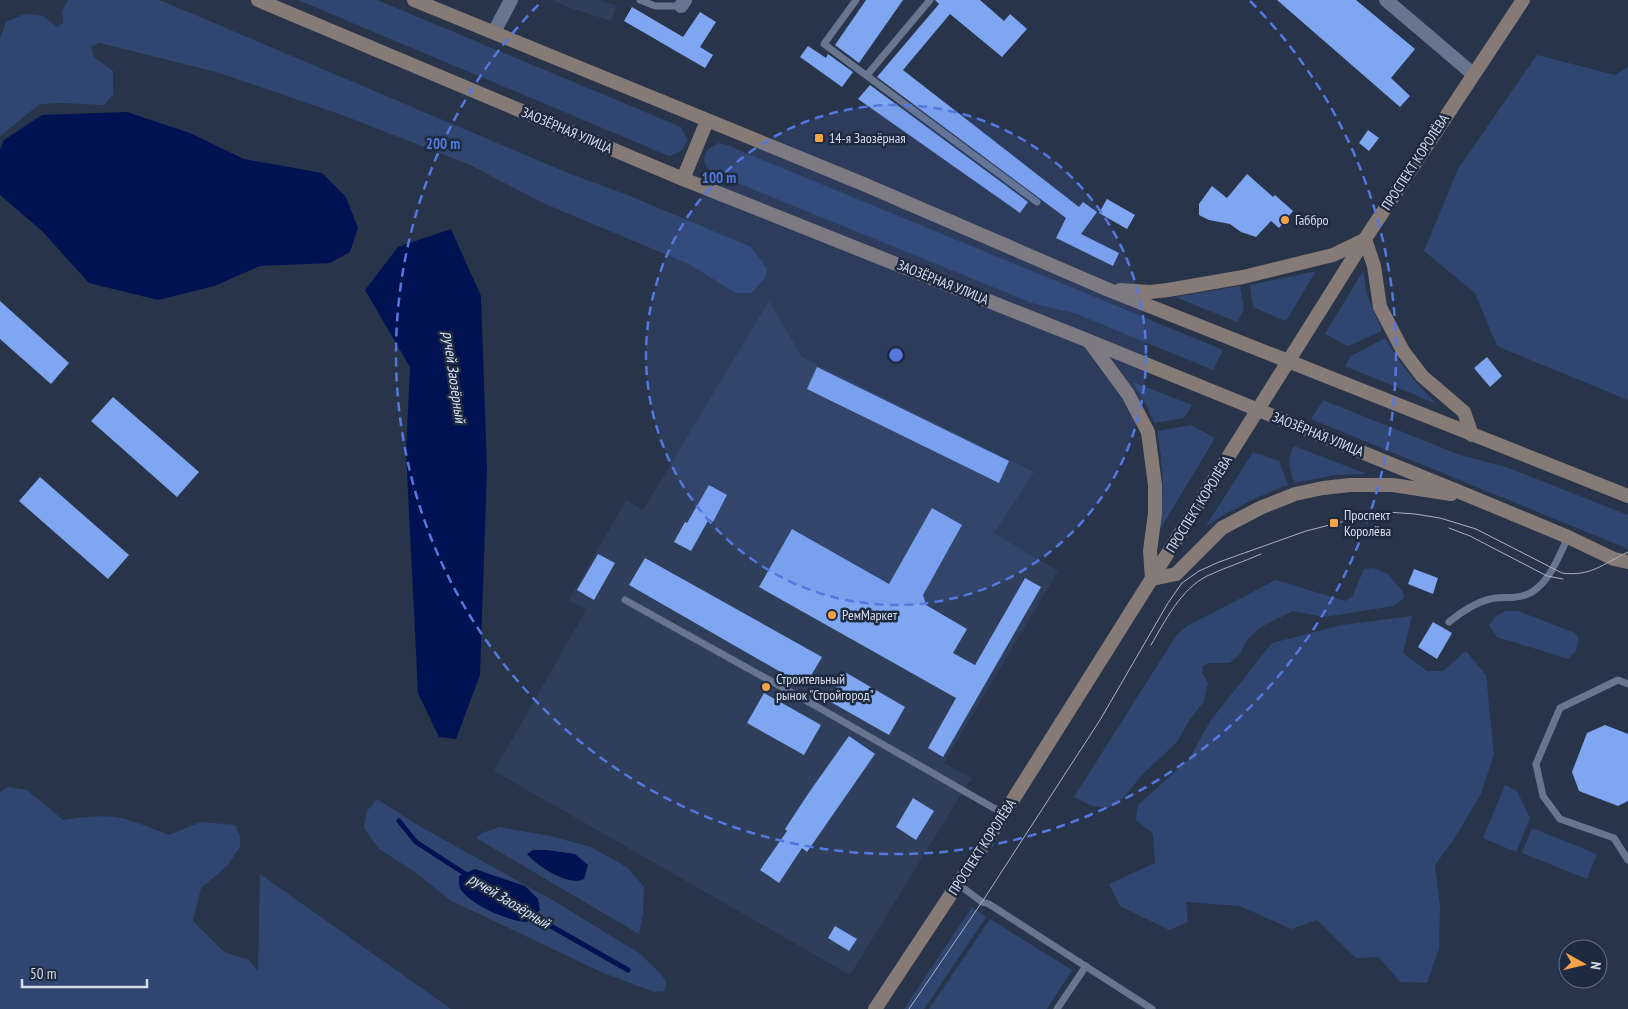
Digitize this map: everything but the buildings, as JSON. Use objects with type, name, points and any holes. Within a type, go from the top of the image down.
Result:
[{"type":"main road","name":"ЗАОЗЁРНАЯ УЛИЦА","points":[[258,0],[683,179],[1089,341],[1467,495],[1614,559],[1628,562]]},
{"type":"main road","points":[[414,0],[860,182],[1110,290],[1472,436],[1628,496]]},
{"type":"main road","name":"ПРОСПЕКТ КОРОЛЁВА","points":[[875,1009],[1004,814],[1365,239],[1523,0]]},
{"type":"main road","points":[[683,179],[707,121]]},
{"type":"main road","points":[[1110,290],[1150,292],[1243,277],[1333,255],[1365,239],[1374,266],[1380,307],[1403,351],[1422,376],[1464,412],[1472,436]]},
{"type":"main road","points":[[1089,341],[1128,394],[1148,432],[1155,485],[1155,513],[1150,551],[1152,579],[1176,574],[1222,528],[1260,508],[1295,494],[1350,485],[1393,485],[1467,495]]},
{"type":"street","points":[[494,32],[511,0]]},
{"type":"street","points":[[1386,0],[1473,74]]},
{"type":"lane","points":[[640,0],[655,6],[683,3]]},
{"type":"lane","points":[[856,0],[824,44],[1037,202]]},
{"type":"lane","points":[[867,75],[930,0]]},
{"type":"lane","points":[[1449,622],[1463,610],[1490,599],[1522,596],[1532,592],[1553,570],[1568,538]]},
{"type":"lane","points":[[625,600],[823,710],[1004,814]]},
{"type":"lane","points":[[1628,684],[1618,680],[1560,708],[1536,764],[1543,796],[1560,819],[1614,838],[1628,860]]},
{"type":"lane","points":[[958,884],[982,902],[989,904],[1152,1009]]},
{"type":"lane","points":[[1057,1009],[1086,966]]},
{"type":"shaded area","points":[[68,0],[159,0],[568,173],[630,196],[751,247],[767,269],[765,278],[751,293],[735,293],[691,265],[543,203],[468,164],[342,115],[220,73],[100,43],[91,46],[94,57],[113,71],[113,95],[104,105],[40,104],[0,136],[0,39],[6,22],[25,14],[43,16],[57,27],[63,23],[62,11]]},
{"type":"shaded area","points":[[298,0],[377,0],[681,127],[687,139],[686,143],[676,154],[669,156]]},
{"type":"shaded area","points":[[553,0],[598,0],[617,6],[611,21],[570,8]]},
{"type":"shaded area","points":[[1537,55],[1615,75],[1628,67],[1628,400],[1497,346],[1475,293],[1424,251],[1458,169]]},
{"type":"shaded area","points":[[719,143],[1223,350],[1213,370],[1077,314],[1032,303],[718,175],[707,168],[704,159],[708,150]]},
{"type":"shaded area","points":[[1316,271],[1286,321],[1253,307],[1250,285]]},
{"type":"shaded area","points":[[1363,271],[1367,295],[1382,331],[1348,346],[1325,334]]},
{"type":"shaded area","points":[[1240,286],[1244,309],[1237,322],[1175,297]]},
{"type":"shaded area","name":"Строительный рынок \"Стройгород\"","points":[[769,301],[802,357],[1034,472],[994,533],[1058,571],[944,763],[971,778],[850,975],[494,771],[586,610],[569,600],[626,500],[643,510]]},
{"type":"shaded area","points":[[1385,338],[1409,373],[1437,404],[1345,366],[1351,356]]},
{"type":"shaded area","points":[[1133,382],[1192,405],[1184,418],[1154,423],[1145,402]]},
{"type":"shaded area","points":[[1323,400],[1460,455],[1506,467],[1628,515],[1628,549],[1311,419]]},
{"type":"shaded area","points":[[1191,425],[1215,438],[1159,531],[1163,481],[1157,431]]},
{"type":"shaded area","points":[[1294,446],[1367,474],[1335,475],[1294,483],[1289,460]]},
{"type":"shaded area","points":[[1253,452],[1279,461],[1288,485],[1246,503],[1206,526]]},
{"type":"shaded area","points":[[1373,568],[1388,574],[1403,592],[1404,598],[1394,606],[1324,617],[1293,611],[1261,627],[1247,640],[1239,655],[1230,663],[1208,663],[1203,666],[1202,673],[1208,683],[1204,701],[1189,721],[1177,742],[1142,775],[1123,798],[1108,808],[1092,806],[1074,797],[1176,636],[1187,626],[1276,580],[1345,601],[1352,597],[1364,569]]},
{"type":"shaded area","points":[[1506,611],[1518,611],[1575,633],[1579,640],[1576,651],[1568,659],[1497,637],[1489,625],[1496,616]]},
{"type":"shaded area","points":[[1412,616],[1403,653],[1427,671],[1443,671],[1466,651],[1486,675],[1494,754],[1481,794],[1454,839],[1435,865],[1440,905],[1439,948],[1427,983],[1400,982],[1379,957],[1356,958],[1317,920],[1291,929],[1240,906],[1186,902],[1188,922],[1169,930],[1120,906],[1109,884],[1155,863],[1153,834],[1136,820],[1138,805],[1189,759],[1211,720],[1272,643],[1342,625]]},
{"type":"shaded area","points":[[1505,785],[1517,791],[1530,818],[1516,852],[1483,838]]},
{"type":"shaded area","points":[[8,787],[27,790],[63,820],[114,817],[135,822],[169,835],[201,822],[235,825],[240,836],[240,847],[227,866],[201,888],[193,921],[224,952],[249,960],[258,971],[260,874],[451,1009],[0,1009],[0,792]]},
{"type":"shaded area","points":[[377,799],[419,826],[554,901],[639,953],[662,975],[666,983],[665,991],[654,992],[601,972],[450,900],[415,872],[379,849],[364,828],[367,811]]},
{"type":"shaded area","points":[[500,827],[550,836],[591,847],[628,868],[644,887],[643,913],[639,934],[476,838],[482,833]]},
{"type":"shaded area","points":[[1532,828],[1597,854],[1587,879],[1522,853]]},
{"type":"shaded area","points":[[972,907],[986,917],[924,1009],[904,1009]]},
{"type":"shaded area","points":[[990,919],[1072,970],[1047,1009],[929,1009]]},
{"type":"water","points":[[127,112],[190,133],[244,159],[322,173],[346,197],[358,228],[350,252],[330,263],[260,266],[214,286],[158,300],[89,283],[42,231],[0,195],[0,150],[4,140],[42,115]]},
{"type":"water","points":[[451,229],[481,296],[487,470],[480,675],[456,739],[439,737],[418,693],[406,452],[410,367],[365,290],[398,247]]},
{"type":"water","points":[[533,850],[575,854],[588,865],[584,879],[578,881],[562,878],[545,869],[527,854]]},
{"type":"water","points":[[475,869],[525,886],[538,899],[540,910],[527,922],[510,919],[480,906],[464,894],[459,885],[459,876]]},
{"type":"waterway","name":"ручей Заозёрный","points":[[399,821],[416,842],[470,877]]},
{"type":"waterway","name":"ручей Заозёрный","points":[[528,913],[628,970]]},
{"type":"tram line","points":[[909,1009],[982,902],[1100,720],[1168,603],[1182,583],[1199,571],[1306,531],[1387,512],[1440,518],[1476,529],[1562,573],[1572,574],[1589,571],[1628,552]]},
{"type":"tram line","points":[[1449,528],[1470,536],[1547,576],[1563,579]]},
{"type":"tram line","points":[[1151,645],[1174,606],[1189,589],[1213,573],[1261,554]]},
{"type":"place","name":"14-я Заозёрная","points":[[819,138]]},
{"type":"place","name":"Габбро","points":[[1285,220]]},
{"type":"place","name":"Проспект Королёва","points":[[1334,523]]},
{"type":"place","name":"РемМаркет","points":[[832,615]]},
{"type":"place","name":"Строительный рынок \"Стройгород\"","points":[[766,687]]}]
